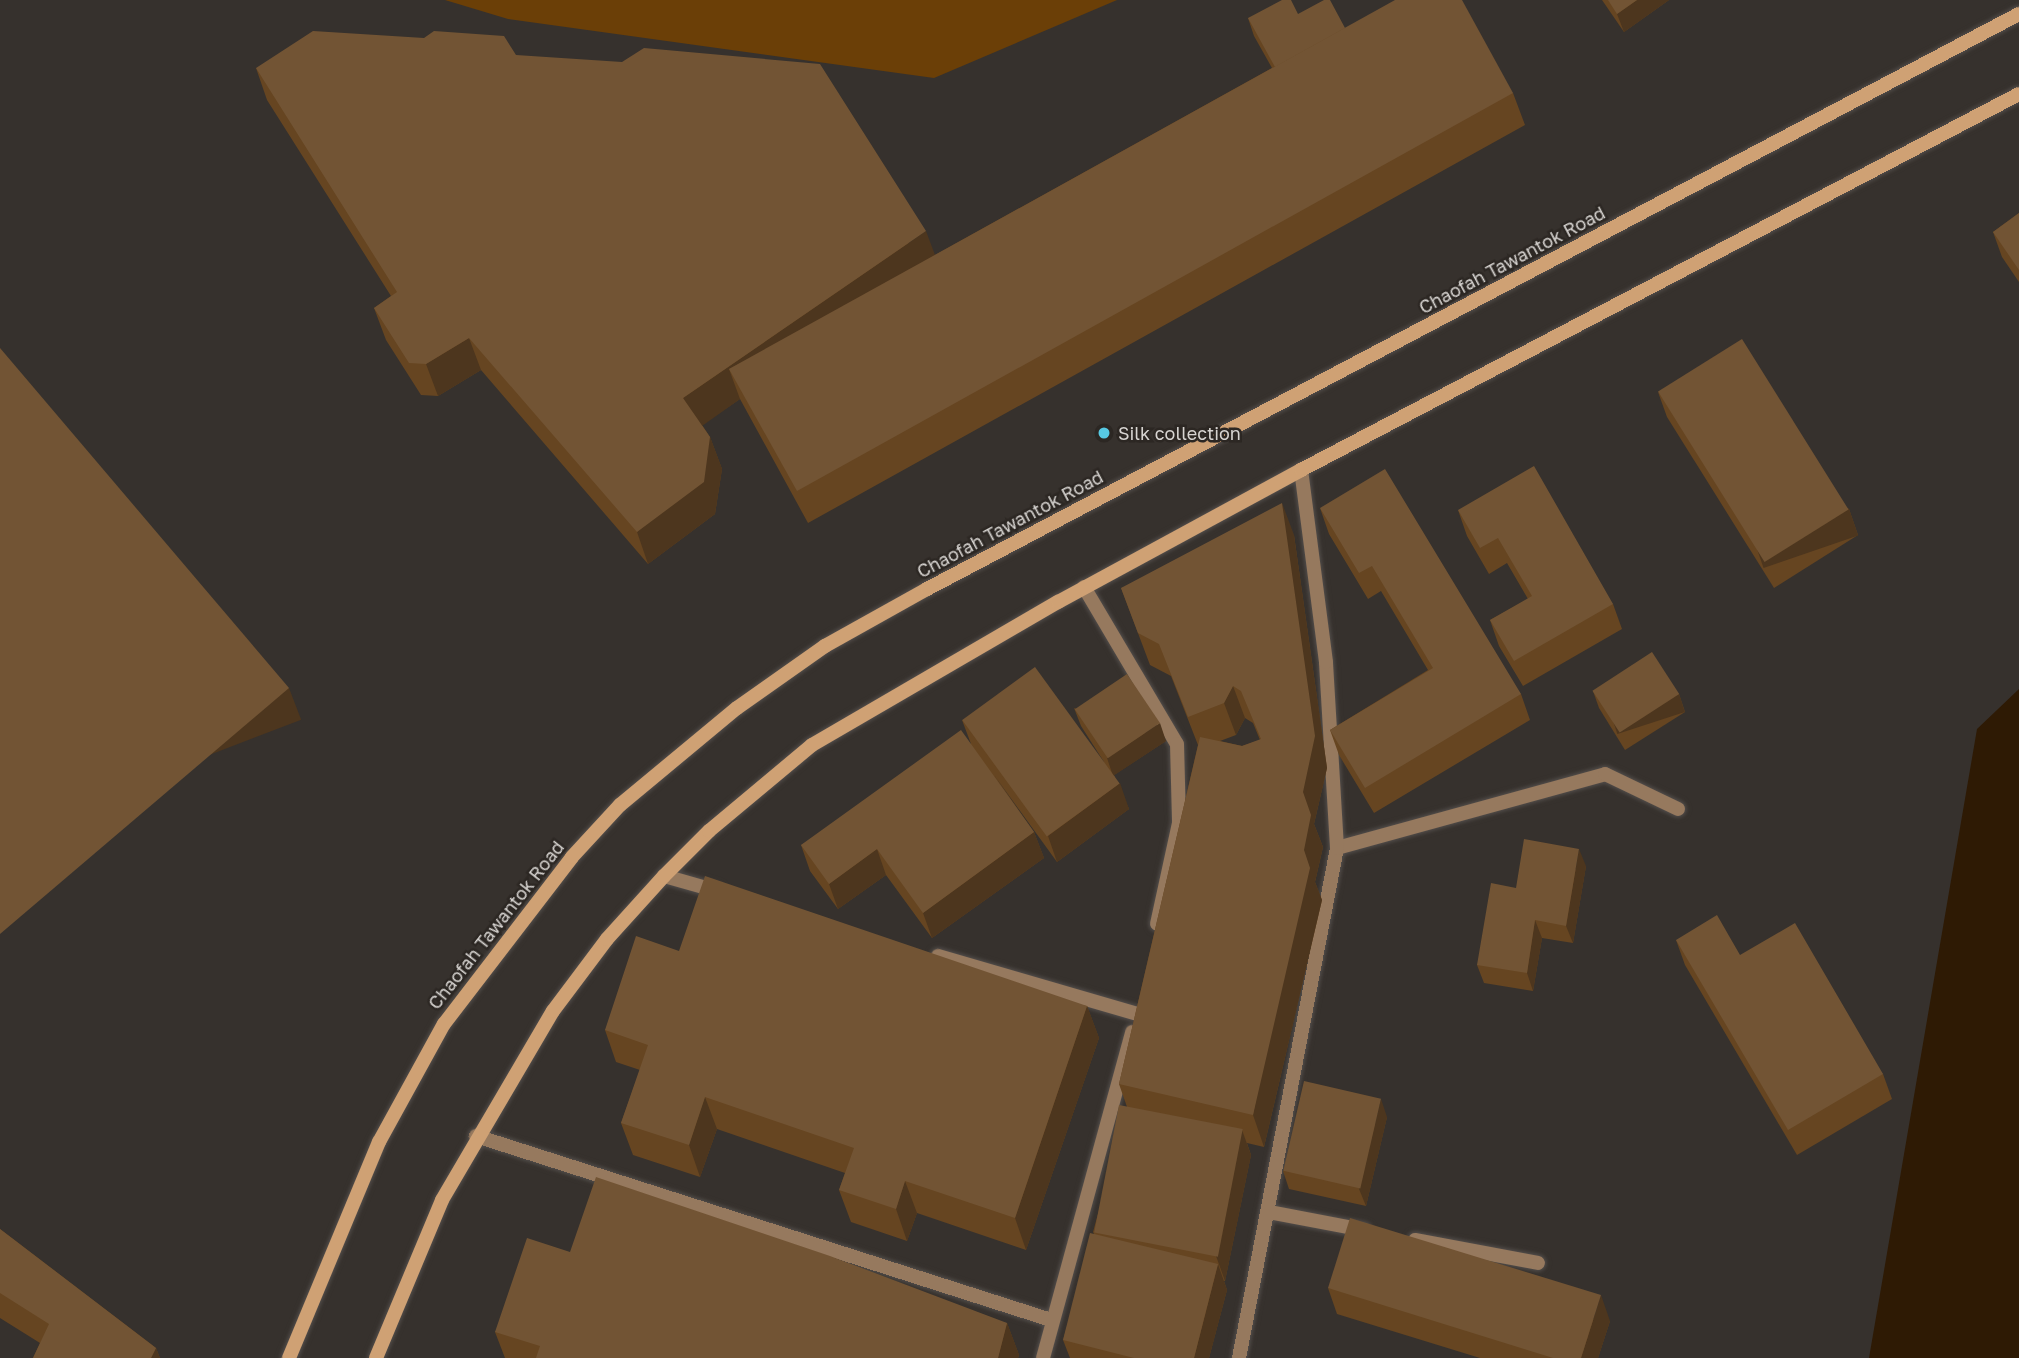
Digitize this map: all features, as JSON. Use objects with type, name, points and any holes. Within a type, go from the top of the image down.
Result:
[{"type":"main road","name":"Chaofah Tawantok Road","points":[[289,1358],[379,1142],[444,1024],[572,857],[620,805],[737,708],[825,646],[927,589],[2019,14]]},
{"type":"main road","points":[[376,1358],[416,1256],[476,1136],[553,1011],[607,939],[664,876],[720,822],[812,745],[1084,587],[1301,470],[2019,94]]},
{"type":"street","points":[[1239,1358],[1337,848],[1326,662],[1301,470]]},
{"type":"street","points":[[1084,587],[1177,744],[1178,823],[1152,946]]},
{"type":"street","points":[[1337,848],[1605,774],[1678,809]]},
{"type":"street","points":[[664,876],[730,895]]},
{"type":"street","points":[[927,953],[1139,1007],[1051,1320],[1043,1358]]},
{"type":"street","points":[[476,1136],[1051,1320]]},
{"type":"street","points":[[1269,1212],[1377,1232]]},
{"type":"street","points":[[1404,1238],[1538,1263]]},
{"type":"shaded area","points":[[445,0],[1117,0],[934,78],[508,19]]},
{"type":"shaded area","points":[[2019,689],[2019,1358],[1869,1358],[1977,729]]},
{"type":"building","points":[[1282,0],[1291,0],[1298,14],[1324,0],[1330,0],[1345,28],[1275,67],[1248,18]]},
{"type":"building","points":[[1395,0],[1462,0],[1513,93],[797,491],[729,369]]},
{"type":"building","points":[[1608,0],[1637,0],[1617,14]]},
{"type":"building","points":[[313,31],[424,38],[434,31],[504,36],[516,55],[622,62],[644,48],[820,64],[926,231],[683,398],[710,437],[704,482],[637,532],[469,338],[426,364],[409,363],[374,308],[397,292],[256,68]]},
{"type":"building","points":[[2019,213],[2019,270],[1993,232]]},
{"type":"building","points":[[1742,339],[1849,509],[1765,562],[1658,391]]},
{"type":"building","points":[[0,348],[289,688],[0,934]]},
{"type":"building","points":[[1534,466],[1613,604],[1514,661],[1490,620],[1532,596],[1498,538],[1480,548],[1458,510]]},
{"type":"building","points":[[1385,469],[1521,694],[1365,788],[1330,730],[1433,668],[1372,566],[1359,573],[1320,508]]},
{"type":"building","points":[[1282,503],[1315,736],[1303,792],[1311,815],[1304,850],[1310,868],[1253,1115],[1119,1084],[1200,737],[1242,746],[1261,739],[1241,691],[1233,686],[1224,703],[1188,717],[1159,644],[1138,633],[1121,588]]},
{"type":"building","points":[[1652,652],[1679,694],[1620,733],[1592,691]]},
{"type":"building","points":[[1035,667],[1120,783],[1047,836],[962,720]]},
{"type":"building","points":[[1127,674],[1160,723],[1108,758],[1075,709]]},
{"type":"building","points":[[961,730],[1034,832],[923,913],[877,849],[829,884],[801,845]]},
{"type":"building","points":[[1524,839],[1579,849],[1566,926],[1535,920],[1527,973],[1477,965],[1491,883],[1516,888]]},
{"type":"building","points":[[705,876],[1087,1006],[1015,1218],[905,1181],[896,1209],[839,1190],[854,1148],[705,1097],[689,1145],[621,1123],[648,1045],[605,1030],[636,936],[679,951]]},
{"type":"building","points":[[1717,915],[1740,955],[1795,923],[1883,1074],[1788,1130],[1676,940]]},
{"type":"building","points":[[1304,1081],[1381,1099],[1360,1188],[1283,1171]]},
{"type":"building","points":[[1119,1105],[1243,1129],[1218,1257],[1094,1233]]},
{"type":"building","points":[[596,1177],[830,1256],[1007,1323],[998,1358],[536,1358],[540,1346],[495,1332],[527,1238],[570,1252]]},
{"type":"building","points":[[1350,1218],[1601,1295],[1581,1358],[1553,1358],[1328,1288]]},
{"type":"building","points":[[0,1229],[156,1348],[151,1358],[33,1358],[49,1324],[0,1293]]},
{"type":"building","points":[[1090,1233],[1218,1264],[1194,1358],[1134,1358],[1063,1340]]},
{"type":"place","name":"Silk collection","points":[[1104,433]]}]
